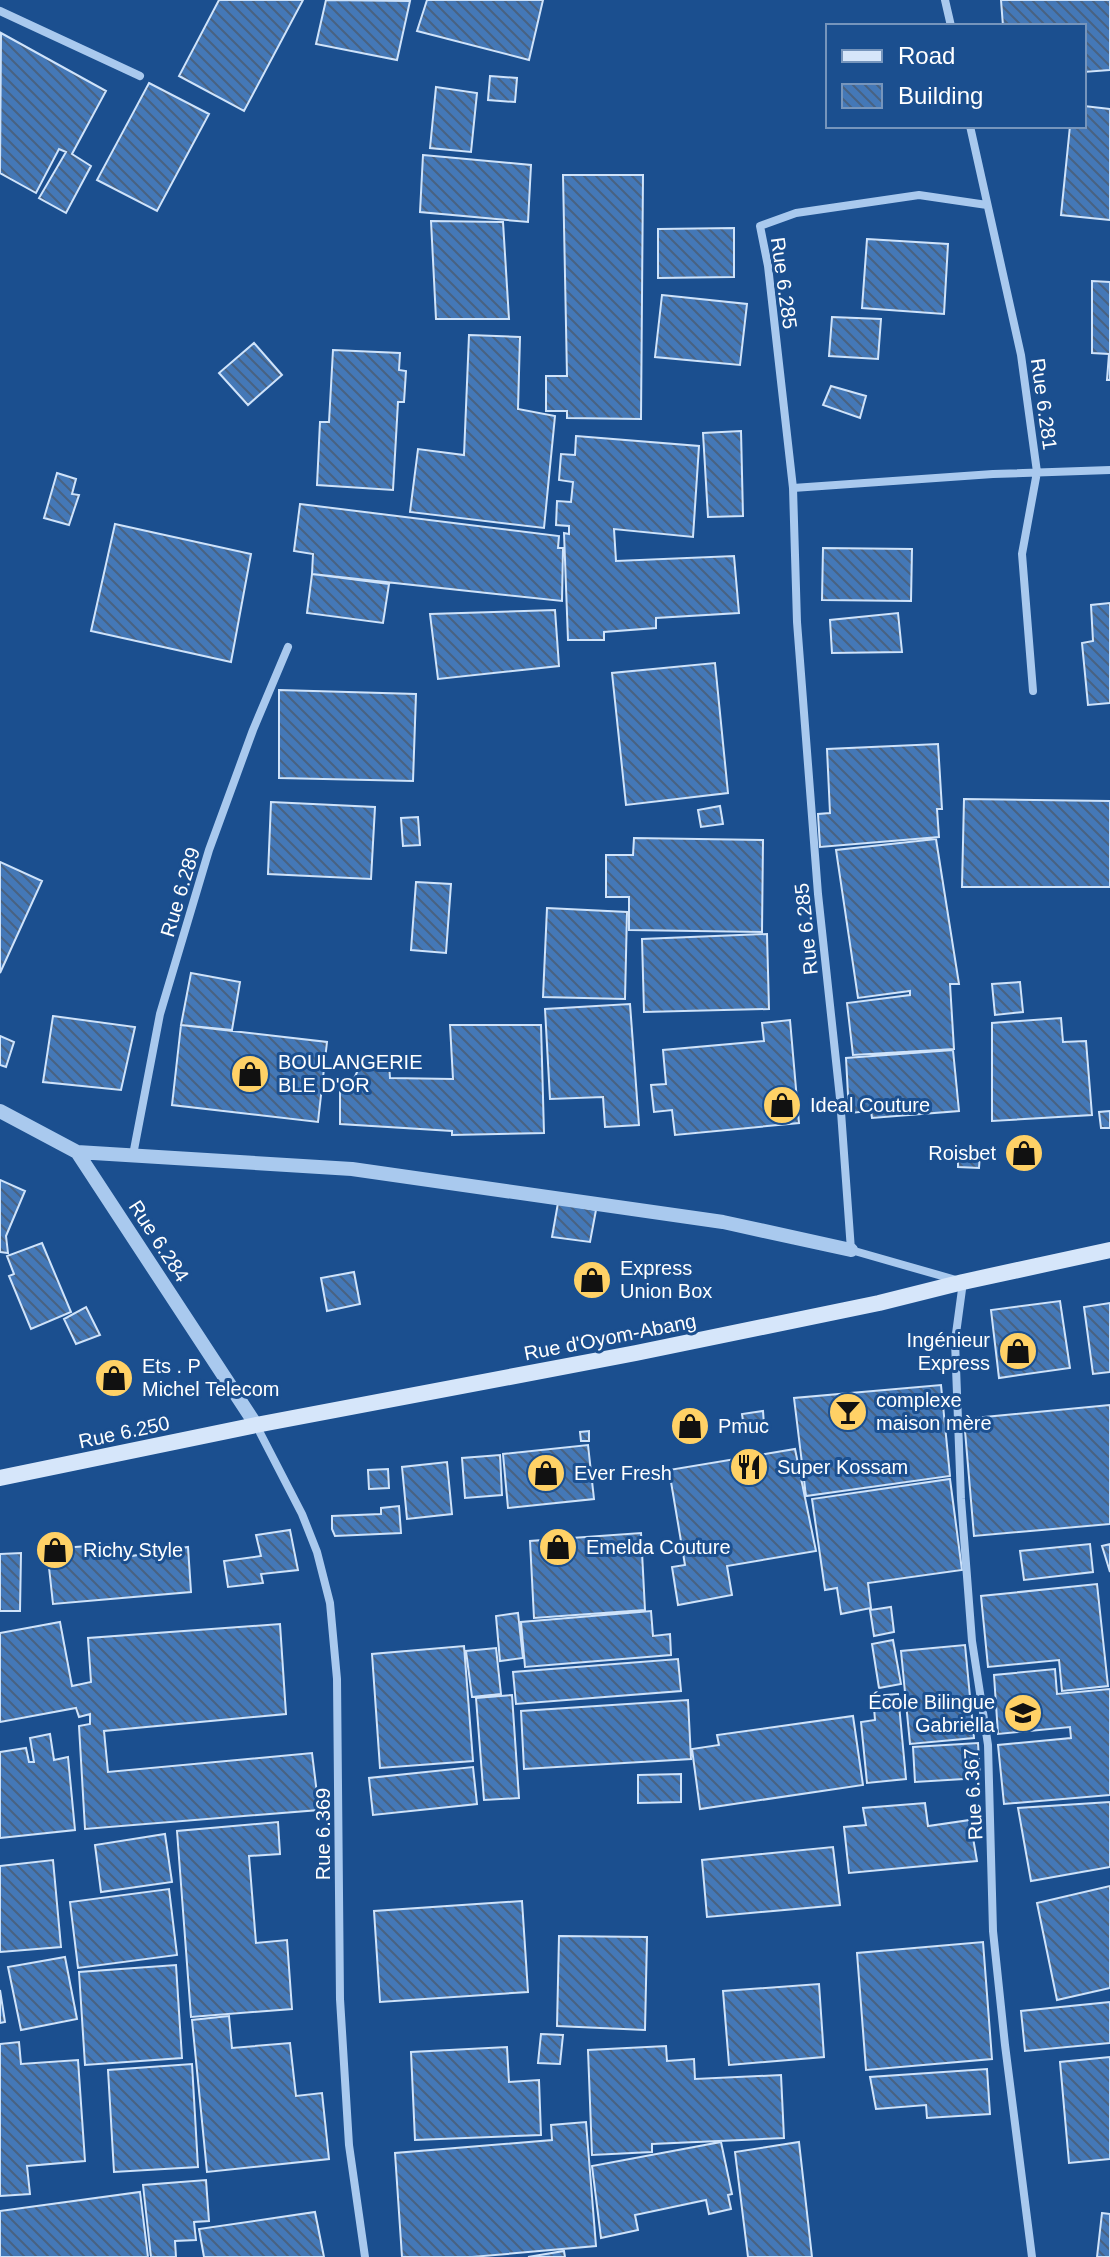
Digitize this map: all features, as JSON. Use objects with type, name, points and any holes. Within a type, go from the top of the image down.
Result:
[{"type":"main road","name":"Rue d'Oyom-Abang","points":[[256,1425],[652,1350],[879,1303],[1110,1250]]},
{"type":"main road","name":"Rue 6.250","points":[[0,1478],[256,1425]]},
{"type":"street","points":[[945,0],[951,24]]},
{"type":"street","points":[[0,11],[140,76]]},
{"type":"street","name":"Rue 6.281","points":[[970,128],[1021,355],[1037,472],[1022,554],[1033,691]]},
{"type":"street","name":"Rue 6.285","points":[[851,1250],[840,1098],[815,864],[797,622],[793,488],[768,266],[760,226],[796,213],[919,195],[987,205]]},
{"type":"street","points":[[793,488],[1110,470]]},
{"type":"street","name":"Rue 6.289","points":[[133,1155],[160,1014],[209,850],[253,730],[288,647]]},
{"type":"street","name":"Rue 6.284","points":[[0,1111],[77,1152],[256,1425]]},
{"type":"street","points":[[77,1152],[352,1169],[723,1222],[851,1250],[963,1282]]},
{"type":"street","name":"Rue 6.367","points":[[963,1282],[955,1341],[961,1499],[972,1641],[988,1745],[993,1931],[1006,2060],[1032,2257]]},
{"type":"street","name":"Rue 6.369","points":[[256,1425],[302,1514],[317,1552],[330,1603],[337,1679],[340,1999],[349,2145],[365,2257]]},
{"type":"building","points":[[219,0],[303,0],[244,111],[179,76]]},
{"type":"building","points":[[326,0],[410,1],[397,60],[316,44]]},
{"type":"building","points":[[427,0],[543,0],[529,60],[417,31]]},
{"type":"building","points":[[1001,0],[1110,0],[1110,70],[1086,72],[1086,24],[1003,24]]},
{"type":"building","points":[[1,33],[106,91],[72,154],[91,166],[66,213],[39,198],[66,152],[59,149],[36,193],[0,173]]},
{"type":"building","points":[[490,76],[517,78],[515,102],[488,100]]},
{"type":"building","points":[[149,83],[209,114],[157,211],[97,180]]},
{"type":"building","points":[[436,87],[477,93],[471,152],[430,148]]},
{"type":"building","points":[[1086,106],[1110,109],[1110,220],[1061,215],[1070,128],[1086,128]]},
{"type":"building","points":[[423,155],[531,165],[528,222],[420,212]]},
{"type":"building","points":[[563,175],[643,175],[641,419],[567,418],[567,411],[546,411],[546,376],[567,376]]},
{"type":"building","points":[[431,221],[503,222],[509,319],[436,319]]},
{"type":"building","points":[[734,228],[734,277],[658,278],[658,229]]},
{"type":"building","points":[[867,239],[948,244],[944,314],[862,308]]},
{"type":"building","points":[[1092,281],[1110,282],[1110,380],[1107,380],[1109,354],[1092,353]]},
{"type":"building","points":[[662,295],[747,304],[740,365],[655,357]]},
{"type":"building","points":[[832,317],[881,319],[878,359],[829,356]]},
{"type":"building","points":[[469,335],[520,337],[518,409],[555,416],[544,528],[410,512],[418,449],[464,455]]},
{"type":"building","points":[[254,343],[282,375],[248,405],[219,373]]},
{"type":"building","points":[[333,350],[400,353],[399,370],[406,371],[404,402],[398,402],[393,490],[317,485],[320,422],[329,422]]},
{"type":"building","points":[[831,386],[866,396],[860,418],[823,405]]},
{"type":"building","points":[[741,431],[743,516],[708,517],[703,433]]},
{"type":"building","points":[[576,436],[699,446],[693,537],[614,529],[616,561],[734,556],[739,613],[656,618],[656,628],[604,632],[604,640],[568,640],[564,533],[569,534],[569,526],[556,525],[557,501],[571,502],[573,482],[559,480],[561,454],[575,455]]},
{"type":"building","points":[[57,473],[76,479],[72,494],[79,495],[69,525],[44,518]]},
{"type":"building","points":[[300,504],[559,536],[558,548],[563,548],[562,601],[312,574],[313,554],[294,551]]},
{"type":"building","points":[[115,524],[251,554],[231,662],[91,631]]},
{"type":"building","points":[[823,548],[912,549],[911,601],[822,600]]},
{"type":"building","points":[[312,574],[389,584],[383,623],[307,613]]},
{"type":"building","points":[[1110,603],[1110,703],[1088,705],[1082,643],[1093,641],[1091,605]]},
{"type":"building","points":[[555,610],[559,666],[438,679],[430,614]]},
{"type":"building","points":[[898,613],[902,652],[832,653],[830,620]]},
{"type":"building","points":[[715,663],[728,793],[626,805],[612,673]]},
{"type":"building","points":[[279,690],[416,694],[413,781],[279,778]]},
{"type":"building","points":[[938,744],[942,809],[937,809],[939,837],[820,847],[818,814],[830,813],[827,749]]},
{"type":"building","points":[[964,799],[1110,801],[1110,887],[962,887]]},
{"type":"building","points":[[271,802],[375,807],[371,879],[268,874]]},
{"type":"building","points":[[720,806],[723,824],[701,827],[698,810]]},
{"type":"building","points":[[418,817],[420,845],[403,846],[401,818]]},
{"type":"building","points":[[634,838],[763,840],[762,932],[629,930],[629,897],[606,897],[606,855],[633,855]]},
{"type":"building","points":[[936,839],[959,984],[950,984],[954,1049],[853,1055],[847,1003],[910,995],[910,991],[858,998],[836,850]]},
{"type":"building","points":[[0,862],[42,881],[0,973]]},
{"type":"building","points":[[416,882],[451,884],[446,953],[411,950]]},
{"type":"building","points":[[547,908],[627,912],[625,999],[543,997]]},
{"type":"building","points":[[767,934],[769,1009],[644,1012],[642,939]]},
{"type":"building","points":[[191,973],[240,982],[232,1030],[181,1025]]},
{"type":"building","points":[[1020,982],[1023,1012],[995,1015],[992,984]]},
{"type":"building","points":[[630,1004],[639,1125],[605,1127],[603,1097],[550,1099],[545,1009]]},
{"type":"building","points":[[53,1016],[135,1027],[121,1090],[43,1082]]},
{"type":"building","points":[[1061,1018],[1063,1042],[1086,1041],[1092,1115],[992,1121],[992,1023]]},
{"type":"building","points":[[790,1020],[799,1123],[675,1135],[672,1110],[654,1112],[651,1085],[666,1084],[663,1050],[764,1041],[762,1023]]},
{"type":"building","name":"BOULANGERIE BLE D'OR","points":[[181,1025],[327,1042],[318,1122],[172,1105]]},
{"type":"building","points":[[450,1025],[541,1025],[544,1133],[452,1135],[452,1131],[340,1124],[340,1085],[351,1085],[359,1068],[389,1064],[390,1078],[453,1079]]},
{"type":"building","points":[[0,1036],[14,1042],[6,1067],[0,1065]]},
{"type":"building","points":[[953,1050],[959,1111],[872,1118],[871,1111],[849,1113],[846,1058]]},
{"type":"building","points":[[1110,1111],[1110,1128],[1101,1128],[1099,1112]]},
{"type":"building","points":[[958,1153],[980,1154],[979,1168],[958,1167]]},
{"type":"building","points":[[0,1180],[25,1191],[6,1236],[8,1253],[0,1252]]},
{"type":"building","points":[[558,1203],[596,1210],[590,1242],[552,1237]]},
{"type":"building","points":[[42,1243],[71,1312],[31,1329],[9,1276],[14,1274],[7,1256]]},
{"type":"building","points":[[354,1272],[360,1304],[327,1311],[321,1278]]},
{"type":"building","points":[[1060,1301],[1070,1368],[999,1378],[991,1310]]},
{"type":"building","points":[[1110,1303],[1110,1372],[1093,1374],[1084,1307]]},
{"type":"building","points":[[86,1307],[100,1335],[76,1344],[64,1319]]},
{"type":"building","points":[[941,1385],[950,1476],[806,1496],[794,1398]]},
{"type":"building","points":[[1110,1405],[1110,1524],[974,1536],[964,1419]]},
{"type":"building","points":[[763,1411],[764,1425],[744,1428],[742,1414]]},
{"type":"building","points":[[589,1431],[589,1441],[581,1441],[580,1432]]},
{"type":"building","points":[[588,1445],[594,1499],[508,1508],[503,1454]]},
{"type":"building","points":[[795,1449],[816,1551],[727,1566],[732,1595],[678,1605],[672,1567],[685,1565],[669,1470]]},
{"type":"building","points":[[500,1455],[502,1495],[465,1498],[462,1458]]},
{"type":"building","points":[[447,1462],[452,1514],[407,1519],[402,1467]]},
{"type":"building","points":[[388,1469],[389,1488],[369,1489],[368,1470]]},
{"type":"building","points":[[950,1479],[962,1570],[868,1583],[871,1608],[841,1614],[837,1588],[825,1590],[812,1499]]},
{"type":"building","points":[[399,1506],[401,1533],[335,1536],[332,1529],[332,1516],[381,1514],[381,1508]]},
{"type":"building","points":[[290,1530],[298,1570],[261,1574],[263,1583],[228,1587],[224,1561],[261,1556],[256,1535]]},
{"type":"building","points":[[641,1533],[645,1610],[534,1618],[530,1541]]},
{"type":"building","points":[[117,1544],[119,1558],[188,1547],[191,1592],[53,1604],[47,1549]]},
{"type":"building","points":[[1090,1544],[1093,1572],[1024,1580],[1020,1551]]},
{"type":"building","points":[[1110,1544],[1110,1572],[1102,1546]]},
{"type":"building","points":[[21,1553],[20,1611],[0,1611],[0,1554]]},
{"type":"building","points":[[1097,1584],[1108,1686],[1062,1691],[1059,1660],[988,1667],[981,1596]]},
{"type":"building","points":[[891,1607],[894,1632],[874,1636],[870,1610]]},
{"type":"building","points":[[651,1611],[653,1636],[670,1634],[671,1655],[525,1667],[521,1622]]},
{"type":"building","points":[[518,1613],[523,1658],[500,1661],[496,1616]]},
{"type":"building","points":[[60,1622],[72,1686],[91,1682],[88,1638],[280,1624],[286,1714],[104,1731],[108,1772],[312,1753],[319,1810],[85,1829],[79,1726],[90,1724],[90,1714],[79,1717],[76,1708],[0,1722],[0,1633]]},
{"type":"building","points":[[893,1640],[901,1684],[879,1688],[872,1644]]},
{"type":"building","points":[[965,1645],[974,1738],[910,1744],[901,1651]]},
{"type":"building","points":[[464,1646],[473,1761],[380,1768],[372,1654]]},
{"type":"building","points":[[496,1648],[501,1694],[472,1697],[466,1651]]},
{"type":"building","points":[[678,1659],[681,1691],[516,1704],[513,1672]]},
{"type":"building","points":[[1055,1669],[1057,1694],[1110,1689],[1110,1795],[1004,1804],[998,1745],[1071,1738],[1070,1727],[998,1734],[994,1675]]},
{"type":"building","points":[[898,1694],[906,1779],[867,1783],[861,1722],[875,1720],[873,1696]]},
{"type":"building","points":[[512,1695],[519,1798],[484,1800],[476,1698]]},
{"type":"building","points":[[688,1700],[691,1759],[524,1769],[521,1711]]},
{"type":"building","points":[[853,1716],[863,1785],[700,1809],[692,1749],[719,1745],[717,1735]]},
{"type":"building","points":[[50,1734],[54,1760],[68,1757],[75,1830],[0,1838],[0,1752],[26,1748],[29,1762],[34,1762],[30,1738]]},
{"type":"building","points":[[978,1743],[980,1778],[915,1782],[913,1747]]},
{"type":"building","points":[[473,1767],[477,1804],[373,1815],[369,1778]]},
{"type":"building","points":[[681,1774],[681,1802],[638,1803],[638,1775]]},
{"type":"building","points":[[1110,1802],[1110,1867],[1031,1881],[1018,1808]]},
{"type":"building","points":[[925,1803],[928,1826],[970,1820],[977,1861],[849,1873],[844,1827],[866,1825],[863,1808]]},
{"type":"building","points":[[278,1822],[280,1854],[249,1856],[256,1943],[287,1940],[292,2009],[191,2017],[177,1831]]},
{"type":"building","points":[[165,1834],[172,1882],[101,1892],[95,1845]]},
{"type":"building","points":[[833,1847],[840,1905],[707,1917],[702,1860]]},
{"type":"building","points":[[53,1860],[61,1947],[0,1952],[0,1866]]},
{"type":"building","points":[[1110,1886],[1110,1988],[1057,2000],[1037,1903]]},
{"type":"building","points":[[169,1889],[177,1955],[78,1968],[70,1902]]},
{"type":"building","points":[[522,1901],[528,1992],[380,2002],[374,1911]]},
{"type":"building","points":[[559,1936],[647,1937],[645,2030],[557,2026]]},
{"type":"building","points":[[983,1942],[992,2059],[866,2070],[857,1953]]},
{"type":"building","points":[[65,1957],[77,2019],[21,2030],[8,1967]]},
{"type":"building","points":[[176,1965],[182,2058],[85,2065],[79,1972]]},
{"type":"building","points":[[819,1984],[824,2057],[729,2065],[723,1991]]},
{"type":"building","points":[[0,1990],[5,2022],[0,2023]]},
{"type":"building","points":[[1110,2002],[1110,2043],[1025,2051],[1021,2011]]},
{"type":"building","points":[[229,2016],[232,2048],[290,2043],[296,2096],[322,2093],[329,2159],[207,2172],[192,2020]]},
{"type":"building","points":[[541,2034],[563,2035],[560,2064],[538,2063]]},
{"type":"building","points":[[19,2042],[21,2064],[78,2060],[85,2161],[27,2166],[30,2194],[0,2196],[0,2044]]},
{"type":"building","points":[[666,2046],[667,2061],[694,2059],[695,2079],[781,2075],[784,2138],[652,2144],[652,2152],[592,2155],[588,2050]]},
{"type":"building","points":[[507,2047],[509,2082],[539,2080],[541,2135],[415,2140],[411,2052]]},
{"type":"building","points":[[1110,2057],[1110,2159],[1069,2163],[1060,2062]]},
{"type":"building","points":[[192,2064],[198,2167],[114,2172],[108,2070]]},
{"type":"building","points":[[987,2069],[990,2114],[927,2118],[926,2105],[876,2109],[870,2077]]},
{"type":"building","points":[[586,2122],[596,2246],[472,2257],[402,2257],[395,2153],[552,2140],[551,2125]]},
{"type":"building","points":[[721,2142],[732,2194],[728,2195],[731,2209],[709,2214],[706,2200],[635,2215],[638,2230],[601,2238],[592,2166]]},
{"type":"building","points":[[799,2142],[812,2257],[748,2257],[735,2152]]},
{"type":"building","points":[[206,2180],[209,2221],[194,2222],[196,2240],[175,2241],[176,2257],[151,2257],[143,2185]]},
{"type":"building","points":[[140,2192],[148,2257],[0,2257],[0,2211]]},
{"type":"building","points":[[315,2212],[324,2257],[204,2257],[199,2229]]},
{"type":"building","points":[[1102,2213],[1110,2214],[1110,2257],[1097,2257]]},
{"type":"building","points":[[564,2251],[565,2257],[528,2257]]},
{"type":"place","name":"BOULANGERIE BLE D'OR","points":[[250,1074]]},
{"type":"place","name":"Ideal Couture","points":[[782,1105]]},
{"type":"place","name":"Roisbet","points":[[1024,1153]]},
{"type":"place","name":"Express Union Box","points":[[592,1280]]},
{"type":"place","name":"Ingénieur Express","points":[[1018,1351]]},
{"type":"place","name":"Ets . P Michel Telecom","points":[[114,1378]]},
{"type":"place","name":"complexe maison mère","points":[[848,1412]]},
{"type":"place","name":"Pmuc","points":[[690,1426]]},
{"type":"place","name":"Super Kossam","points":[[749,1467]]},
{"type":"place","name":"Ever Fresh","points":[[546,1473]]},
{"type":"place","name":"Emelda Couture","points":[[558,1547]]},
{"type":"place","name":"Richy Style","points":[[55,1550]]},
{"type":"place","name":"École Bilingue Gabriella","points":[[1023,1713]]}]
